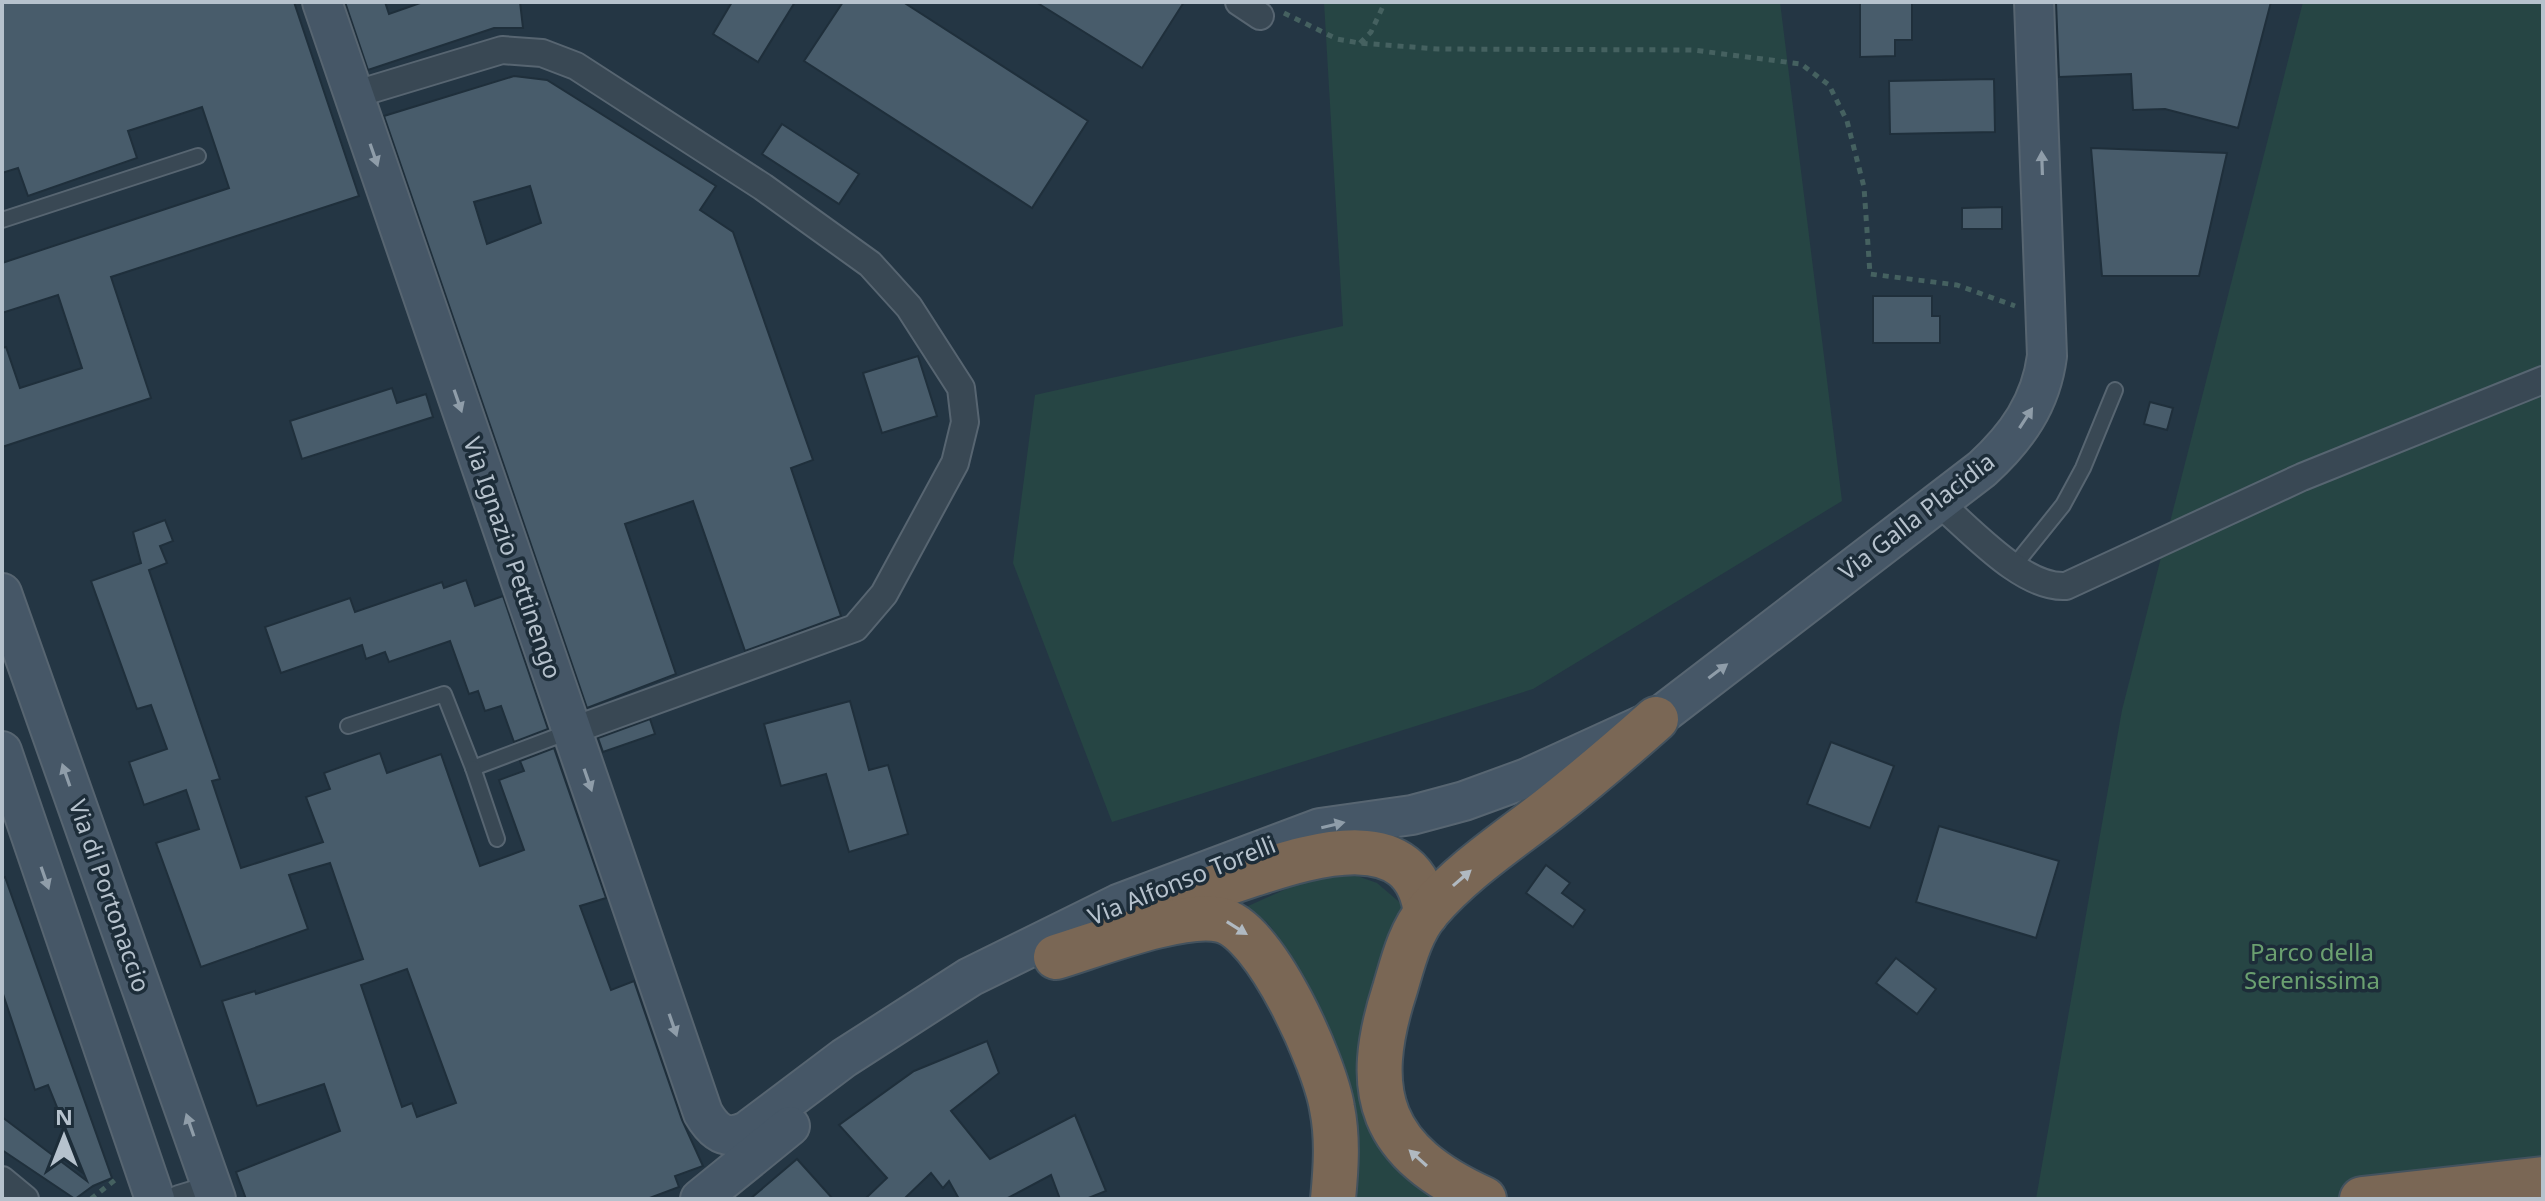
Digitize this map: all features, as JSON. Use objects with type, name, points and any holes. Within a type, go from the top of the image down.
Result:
[{"type":"highway","points":[[1484,1199],[1438,1174],[1409,1150],[1389,1119],[1381,1097],[1377,1072],[1382,1031],[1409,946],[1426,914],[1467,874],[1593,775],[1656,719]]},
{"type":"highway","points":[[1056,957],[1117,924],[1174,901],[1322,854],[1359,852],[1390,860],[1420,887],[1426,914]]},
{"type":"highway","points":[[1056,957],[1180,921],[1217,919],[1241,928],[1257,944],[1274,972],[1323,1075],[1335,1126],[1333,1199]]},
{"type":"highway","points":[[2362,1199],[2543,1179]]},
{"type":"main road","name":"Via Ignazio Pettinengo","points":[[322,2],[703,1113],[706,1168],[698,1199]]},
{"type":"main road","name":"Via Galla Placidia","points":[[1656,719],[1997,455],[2030,413],[2045,374],[2047,317],[2034,2]]},
{"type":"main road","name":"Via di Portonaccio","points":[[3,600],[202,1196]]},
{"type":"main road","name":"Via Alfonso Torelli","points":[[703,1113],[719,1133],[732,1136],[747,1131],[844,1058],[970,977],[1105,910],[1320,828],[1412,815],[1464,801],[1577,756],[1656,719]]},
{"type":"main road","points":[[2,751],[155,1199]]},
{"type":"main road","points":[[698,1199],[885,1057],[981,998],[1056,957]]},
{"type":"street","points":[[353,95],[502,50],[542,53],[576,66],[763,187],[870,264],[909,307],[961,388],[965,422],[955,463],[884,594],[855,628],[571,731]]},
{"type":"street","points":[[1938,502],[2030,579],[2051,587],[2082,582],[2291,482],[2543,380]]},
{"type":"street","points":[[2,1180],[25,1199]]},
{"type":"lane","points":[[2,220],[198,156]]},
{"type":"lane","points":[[2014,566],[2063,505],[2083,468],[2115,390]]},
{"type":"lane","points":[[348,726],[444,694],[497,839]]},
{"type":"lane","points":[[473,768],[571,731]]},
{"type":"path","points":[[1359,43],[1371,32],[1385,2]]},
{"type":"path","points":[[1249,9],[1279,11],[1337,39],[1359,43],[1438,49],[1693,50],[1801,64],[1829,85],[1847,121],[1864,187],[1870,274],[1957,285],[2047,317]]},
{"type":"green space","points":[[1324,2],[1780,2],[1842,501],[1533,689],[1112,822],[1013,563],[1035,395],[1343,326]]},
{"type":"green space","name":"Parco della Serenissima","points":[[2303,2],[2543,2],[2543,1199],[2036,1199],[2122,710]]},
{"type":"green space","points":[[1346,872],[1377,883],[1404,906],[1365,1036],[1452,1199],[1351,1199],[1333,1049],[1279,938],[1267,922],[1246,907],[1317,875]]},
{"type":"building","points":[[2,2],[294,2],[359,196],[111,277],[151,398],[2,447],[2,348],[6,347],[20,388],[82,368],[58,295],[2,313],[2,263],[229,188],[202,107],[128,131],[137,158],[28,196],[18,168],[2,173]]},
{"type":"building","points":[[345,2],[385,2],[389,14],[423,2],[520,2],[523,28],[494,28],[368,70]]},
{"type":"building","points":[[732,2],[795,2],[758,62],[713,34]]},
{"type":"building","points":[[843,2],[903,2],[1088,121],[1032,208],[804,61]]},
{"type":"building","points":[[1036,2],[1184,2],[1142,68]]},
{"type":"building","points":[[1860,2],[1912,2],[1912,40],[1895,40],[1895,56],[1860,57]]},
{"type":"building","points":[[2056,2],[2271,2],[2238,128],[2165,109],[2133,110],[2131,74],[2059,77]]},
{"type":"building","points":[[514,76],[547,80],[716,186],[700,210],[733,232],[813,460],[791,468],[841,616],[745,651],[693,501],[625,524],[676,674],[587,708],[384,116]],"holes":[[[530,186],[541,223],[487,244],[474,202]]]},
{"type":"building","points":[[1994,79],[1995,132],[1890,134],[1889,81]]},
{"type":"building","points":[[782,124],[859,174],[839,204],[762,154]]},
{"type":"building","points":[[2091,148],[2227,153],[2199,276],[2102,276]]},
{"type":"building","points":[[2002,207],[2002,229],[1962,229],[1962,208]]},
{"type":"building","points":[[1873,296],[1932,296],[1932,316],[1940,316],[1940,343],[1873,343]]},
{"type":"building","points":[[918,356],[937,416],[882,433],[863,373]]},
{"type":"building","points":[[392,388],[397,403],[426,394],[433,417],[302,459],[290,421]]},
{"type":"building","points":[[2150,402],[2173,408],[2167,430],[2144,424]]},
{"type":"building","points":[[165,520],[173,541],[160,546],[167,563],[149,570],[220,779],[212,781],[241,868],[323,842],[306,797],[330,789],[324,773],[380,753],[387,773],[441,754],[480,866],[524,850],[499,780],[524,771],[520,761],[554,748],[606,898],[580,906],[611,990],[634,981],[682,1120],[703,1166],[675,1176],[679,1187],[647,1199],[246,1199],[236,1172],[340,1131],[324,1084],[257,1106],[222,1001],[255,991],[256,994],[363,959],[330,863],[289,875],[308,929],[201,967],[156,843],[199,829],[186,790],[144,805],[129,762],[167,749],[151,705],[137,709],[91,581],[141,563],[133,532]],"holes":[[[407,969],[456,1103],[417,1117],[412,1103],[402,1107],[361,985]]]},
{"type":"building","points":[[466,580],[475,606],[503,596],[548,729],[514,742],[501,706],[485,711],[478,691],[469,694],[450,641],[389,662],[385,652],[366,659],[362,645],[281,673],[265,627],[350,598],[355,612],[442,582],[444,588]]},
{"type":"building","points":[[850,701],[869,770],[888,765],[908,834],[849,852],[826,774],[781,786],[764,724]]},
{"type":"building","points":[[650,719],[655,734],[603,752],[598,738]]},
{"type":"building","points":[[1831,742],[1894,766],[1870,828],[1807,804]]},
{"type":"building","points":[[1939,826],[2059,861],[2036,938],[1916,902]]},
{"type":"building","points":[[1546,865],[1570,883],[1562,893],[1585,910],[1573,927],[1526,893]]},
{"type":"building","points":[[5,877],[112,1178],[93,1186],[75,1199],[2,1150],[2,1117],[87,1181],[48,1085],[35,1090],[2,991],[2,878]]},
{"type":"building","points":[[1896,958],[1936,989],[1917,1014],[1876,983]]},
{"type":"building","points":[[987,1041],[999,1073],[951,1111],[990,1159],[1075,1115],[1106,1191],[1086,1199],[1060,1199],[1051,1175],[1006,1199],[959,1199],[949,1181],[943,1188],[931,1173],[904,1199],[865,1199],[887,1178],[839,1125],[914,1071]]},
{"type":"building","points":[[797,1159],[833,1199],[750,1199]]}]
